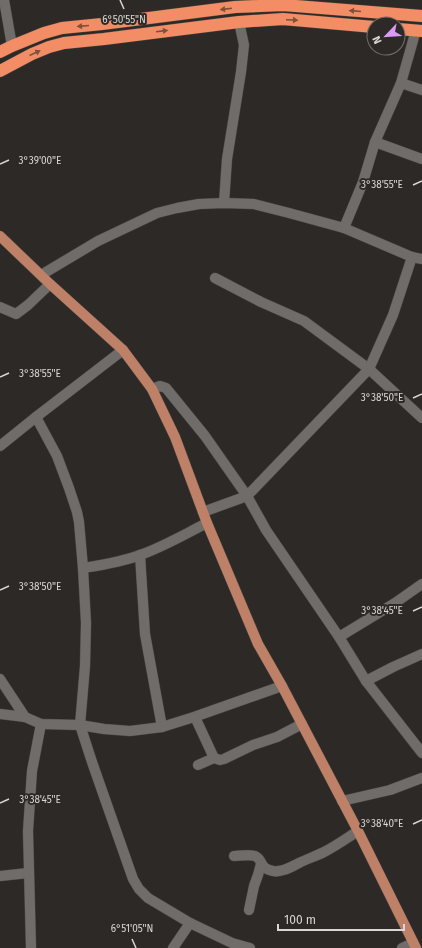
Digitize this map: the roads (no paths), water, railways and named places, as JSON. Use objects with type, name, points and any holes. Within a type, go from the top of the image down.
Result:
[{"type":"highway","points":[[0,52],[44,33],[62,28],[235,8],[257,3],[422,16]]},
{"type":"highway","points":[[0,71],[32,54],[64,43],[239,22],[283,19],[366,26]]},
{"type":"highway","points":[[406,30],[419,31]]},
{"type":"main road","points":[[0,236],[50,284],[123,350],[152,390],[164,412],[207,523],[258,644],[282,686],[358,830],[415,945]]},
{"type":"street","points":[[4,0],[12,46]]},
{"type":"street","points":[[224,203],[227,159],[244,45],[239,22]]},
{"type":"street","points":[[344,228],[363,182],[375,142],[401,83],[419,31]]},
{"type":"street","points":[[401,83],[422,90]]},
{"type":"street","points":[[375,142],[422,159]]},
{"type":"street","points":[[41,275],[98,241],[157,213],[199,204],[254,204],[344,228],[412,257],[422,259]]},
{"type":"street","points":[[203,512],[247,496],[369,369],[393,315],[412,257]]},
{"type":"street","points":[[215,278],[261,302],[304,321],[369,369],[422,418]]},
{"type":"street","points":[[0,306],[16,314],[50,284]]},
{"type":"street","points":[[0,446],[123,350]]},
{"type":"street","points":[[152,390],[160,386],[166,388],[205,436],[247,496],[266,530],[339,637],[366,681],[422,753]]},
{"type":"street","points":[[36,417],[57,456],[77,512],[83,568],[86,623],[85,666],[80,725],[133,879],[139,889],[148,898],[190,923],[232,943],[250,948]]},
{"type":"street","points":[[83,568],[140,556],[207,523]]},
{"type":"street","points":[[140,556],[145,634],[162,727]]},
{"type":"street","points":[[339,637],[395,603],[422,584]]},
{"type":"street","points":[[366,681],[422,654]]},
{"type":"street","points":[[0,679],[25,717]]},
{"type":"street","points":[[0,714],[25,717],[42,724],[80,725],[104,729],[130,730],[162,727],[195,717],[282,686]]},
{"type":"street","points":[[195,717],[214,758]]},
{"type":"street","points":[[31,948],[28,831],[32,771],[42,724]]},
{"type":"street","points":[[198,765],[214,758],[220,760],[224,759],[252,745],[277,737],[302,724]]},
{"type":"street","points":[[342,801],[390,790],[422,778]]},
{"type":"street","points":[[234,856],[254,856],[259,859],[265,869],[275,871],[285,869],[325,852],[358,830]]},
{"type":"street","points":[[249,910],[254,886],[261,864]]},
{"type":"street","points":[[0,876],[28,873]]},
{"type":"street","points":[[173,948],[190,923]]},
{"type":"street","points":[[402,948],[415,945]]}]
